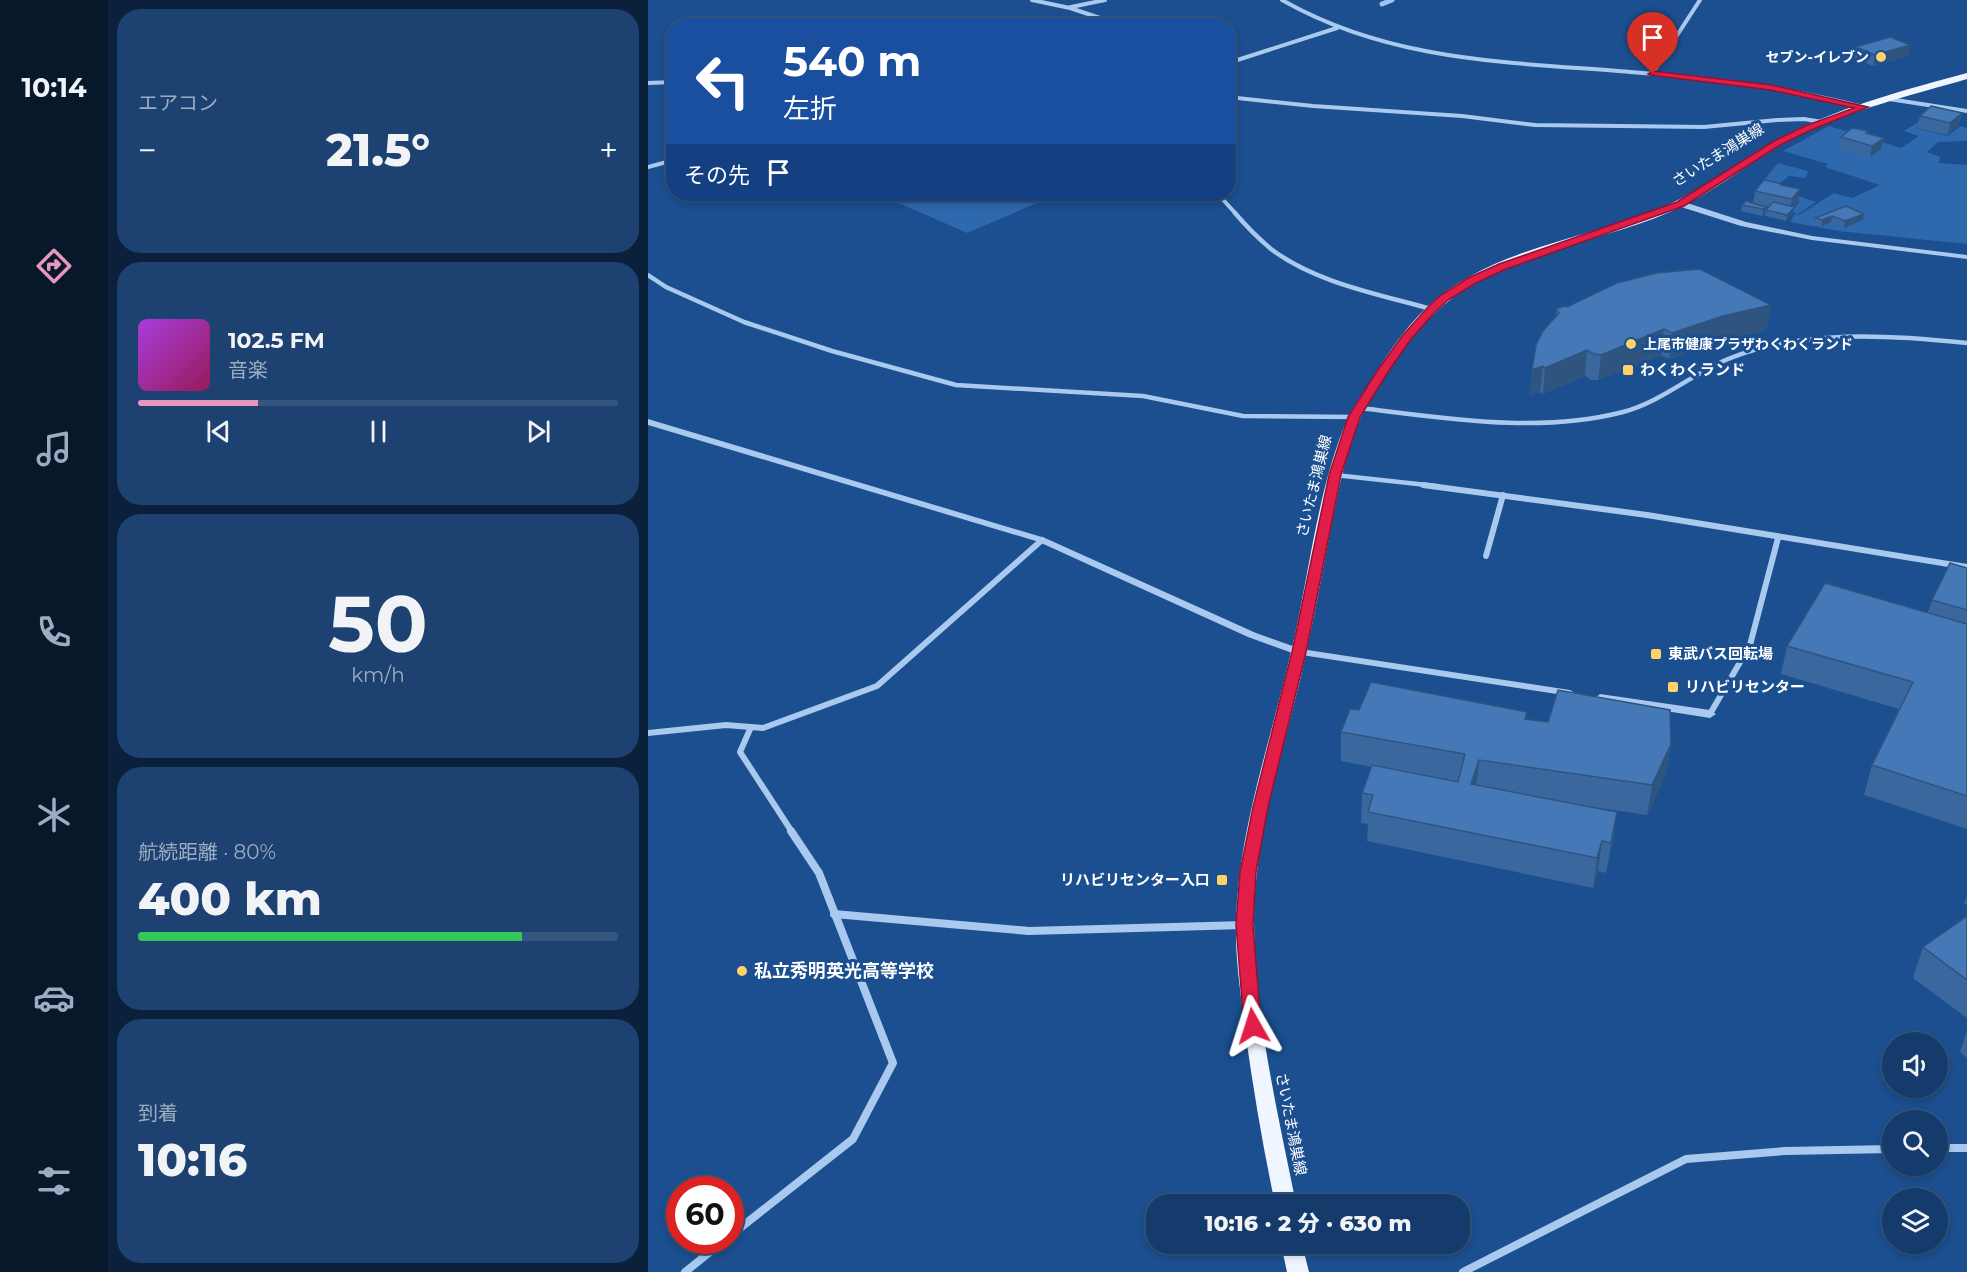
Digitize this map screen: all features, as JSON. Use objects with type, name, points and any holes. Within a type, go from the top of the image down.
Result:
[{"type":"main road","name":"さいたま鴻巣線","points":[[1283,1194],[1253,1026],[1245,925],[1248,872],[1261,807],[1299,652],[1335,475],[1357,413],[1401,346],[1431,309],[1458,288],[1503,267],[1681,204],[1777,143],[1822,122],[1967,76]]},
{"type":"main road","points":[[1294,1254],[1298,1272]]},
{"type":"street","points":[[1032,0],[1070,8],[1100,18]]},
{"type":"street","points":[[1070,8],[1106,0]]},
{"type":"street","points":[[1282,0],[1303,13],[1338,28],[1410,49],[1474,59],[1653,74],[1771,88],[1864,107]]},
{"type":"street","points":[[1653,74],[1700,0]]},
{"type":"street","points":[[1236,60],[1338,28]]},
{"type":"street","points":[[648,82],[666,82]]},
{"type":"street","points":[[1236,98],[1312,106],[1451,115],[1535,125],[1695,127],[1777,120],[1804,119],[1822,122]]},
{"type":"street","points":[[1889,99],[1967,111]]},
{"type":"street","points":[[648,167],[666,162]]},
{"type":"street","points":[[1225,201],[1278,254],[1341,282],[1431,309]]},
{"type":"street","points":[[1681,204],[1744,224],[1812,238],[1967,257]]},
{"type":"street","points":[[648,275],[666,287],[744,322],[832,351],[956,385],[1143,396],[1243,416],[1357,413],[1500,422],[1579,419],[1626,411],[1727,360],[1752,351],[1785,344],[1870,338],[1935,339],[1967,343]]},
{"type":"street","points":[[648,422],[1042,540],[1252,635],[1299,652],[1710,714],[1750,645],[1778,538]]},
{"type":"street","points":[[1335,475],[1647,515],[1967,567]]},
{"type":"street","points":[[1486,556],[1503,495]]},
{"type":"street","points":[[648,733],[726,725],[763,728],[877,686],[1042,540]]},
{"type":"street","points":[[744,1225],[853,1139],[893,1063],[819,873],[740,752],[751,727]]},
{"type":"street","points":[[834,914],[1029,931],[1245,925]]},
{"type":"street","points":[[1948,1148],[1967,1148]]},
{"type":"street","points":[[1464,1272],[1686,1159],[1785,1151],[1882,1149]]},
{"type":"street","points":[[685,1272],[708,1254]]},
{"type":"shaded area","points":[[1925,119],[1916,128],[1948,136],[1960,126],[1967,128],[1967,141],[1938,142],[1927,152],[1940,157],[1939,163],[1967,165],[1967,244],[1839,231],[1790,222],[1795,214],[1799,215],[1834,193],[1852,198],[1880,185],[1825,167],[1828,164],[1783,151],[1829,126],[1901,148],[1919,136],[1904,131]]},
{"type":"shaded area","points":[[1778,163],[1808,171],[1806,178],[1789,176],[1779,184],[1792,194],[1816,202],[1798,214],[1792,212],[1800,201],[1761,189],[1765,179]]},
{"type":"shaded area","points":[[894,201],[1042,201],[967,233]]},
{"type":"building","points":[[1890,37],[1910,45],[1875,55],[1856,47]]},
{"type":"building","points":[[1931,106],[1962,113],[1950,123],[1920,116]]},
{"type":"building","points":[[1852,128],[1868,131],[1866,133],[1884,138],[1872,146],[1841,137]]},
{"type":"building","points":[[1764,180],[1800,189],[1792,199],[1755,191]]},
{"type":"building","points":[[1746,201],[1766,207],[1763,209],[1742,205]]},
{"type":"building","points":[[1773,202],[1795,207],[1787,215],[1766,210]]},
{"type":"building","points":[[1846,206],[1864,214],[1845,221],[1832,216],[1822,220],[1815,218]]},
{"type":"building","points":[[1700,269],[1771,305],[1723,316],[1672,333],[1664,329],[1601,355],[1587,350],[1545,368],[1543,366],[1532,370],[1536,345],[1543,331],[1559,313],[1556,309],[1567,307],[1617,283],[1656,273]]},
{"type":"building","points":[[1950,563],[1967,568],[1967,610],[1932,600]]},
{"type":"building","points":[[1825,583],[1967,624],[1967,796],[1872,765],[1913,682],[1787,646]]},
{"type":"building","points":[[1371,682],[1527,712],[1525,719],[1548,722],[1558,690],[1670,710],[1671,744],[1652,785],[1479,760],[1471,784],[1617,812],[1611,843],[1602,841],[1597,858],[1368,812],[1373,795],[1362,793],[1372,765],[1458,782],[1465,754],[1341,732],[1350,709],[1359,710]]},
{"type":"building","points":[[1967,916],[1967,980],[1923,947]]},
{"type":"waterway","points":[[1382,4],[1392,0]]},
{"type":"place","name":"セブン-イレブン","points":[[1881,57]]},
{"type":"place","name":"上尾市健康プラザわくわくランド","points":[[1631,344]]},
{"type":"place","name":"わくわくランド","points":[[1628,370]]},
{"type":"place","name":"東武バス回転場","points":[[1656,654]]},
{"type":"place","name":"リハビリセンター","points":[[1673,687]]},
{"type":"place","name":"リハビリセンター入口","points":[[1222,880]]},
{"type":"place","name":"私立秀明英光高等学校","points":[[742,971]]},
{"type":"route","points":[[1253,1026],[1245,925],[1248,872],[1261,807],[1299,652],[1335,475],[1354,417],[1382,371],[1431,309],[1444,297],[1472,280],[1681,204],[1777,143],[1808,128],[1864,107],[1829,98],[1771,88],[1653,74]]}]
